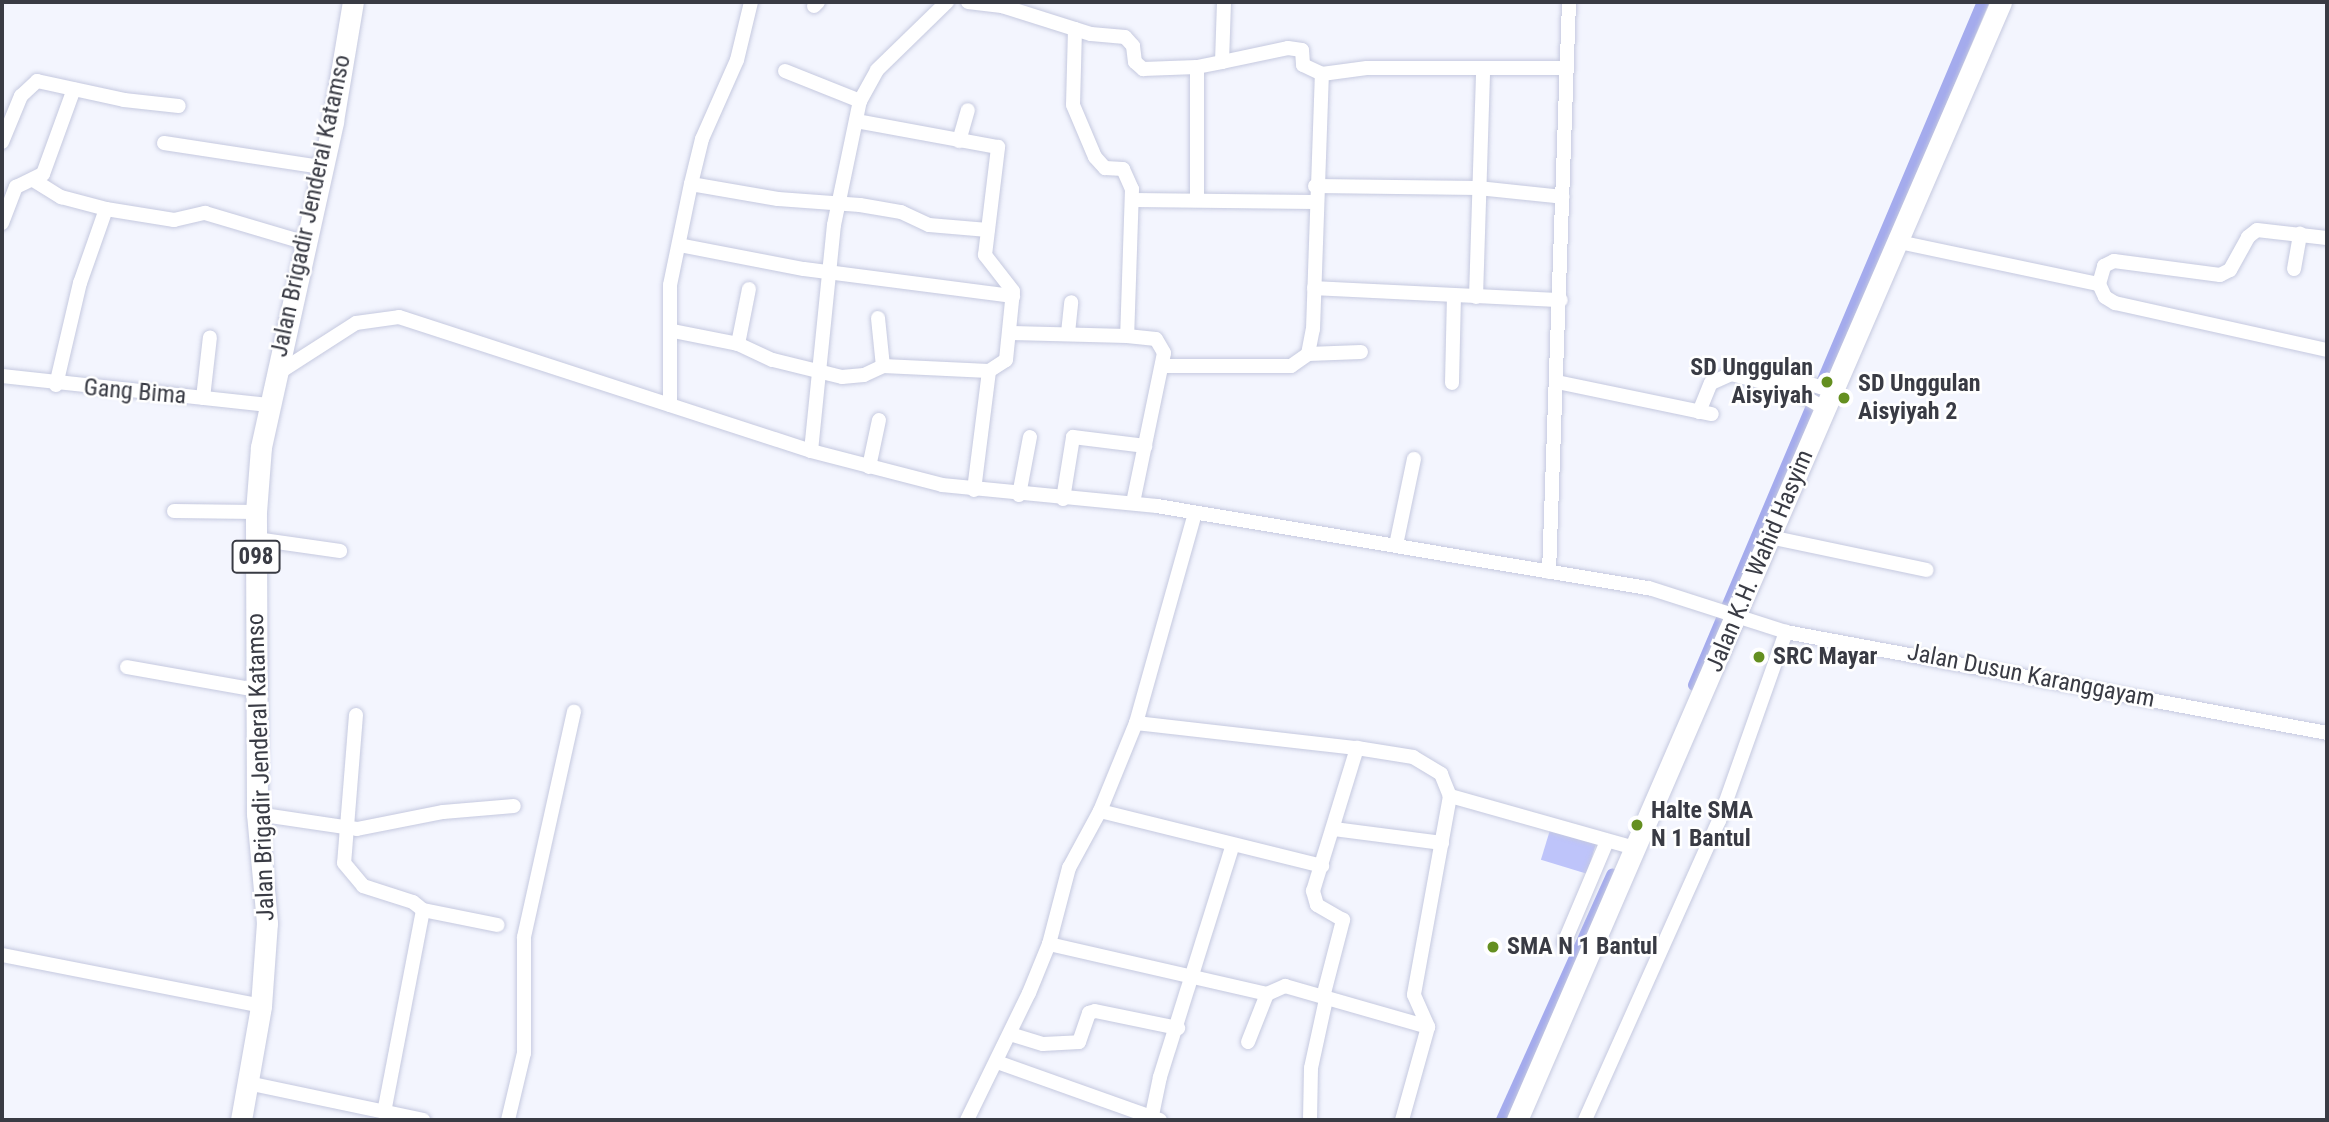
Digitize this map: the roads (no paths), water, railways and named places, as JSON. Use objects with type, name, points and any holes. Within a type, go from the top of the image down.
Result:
[{"type":"main road","name":"Jalan Brigadir Jenderal Katamso","points":[[241,1120],[261,1006],[267,923],[257,814],[256,512],[268,405],[353,2]]},
{"type":"main road","name":"Jalan K.H. Wahid Hasyim","points":[[1517,1120],[1635,848],[1731,616],[1770,537],[1819,397],[1899,242],[2001,2]]},
{"type":"street","points":[[670,405],[673,331],[670,285],[702,139],[737,60],[751,2]]},
{"type":"street","points":[[811,451],[839,204],[860,101],[877,70],[947,2]]},
{"type":"street","points":[[968,2],[1002,4],[1075,29],[1125,37],[1133,46],[1135,62],[1143,69],[1197,67],[1295,48],[1302,50],[1303,65],[1322,74],[1352,68],[1565,68]]},
{"type":"street","points":[[1222,62],[1224,2]]},
{"type":"street","points":[[1549,572],[1561,300],[1565,68],[1569,2]]},
{"type":"street","points":[[1075,29],[1073,104],[1095,157],[1105,167],[1125,172],[1133,200],[1127,336]]},
{"type":"street","points":[[1197,67],[1197,200]]},
{"type":"street","points":[[1476,297],[1483,70]]},
{"type":"street","points":[[785,71],[860,101]]},
{"type":"street","points":[[1308,354],[1314,288],[1314,202],[1322,74]]},
{"type":"street","points":[[2,142],[21,96],[35,82],[179,106]]},
{"type":"street","points":[[2,223],[16,187],[35,181],[52,153],[74,89]]},
{"type":"street","points":[[959,141],[968,110]]},
{"type":"street","points":[[673,331],[738,344],[820,373],[857,376],[883,366],[989,370],[1006,360],[1012,333],[1011,286],[986,260],[998,147],[856,121]]},
{"type":"street","points":[[164,143],[320,167]]},
{"type":"street","points":[[35,181],[61,197],[106,209],[174,220],[205,213],[303,242]]},
{"type":"street","points":[[691,184],[901,212],[929,225],[988,230]]},
{"type":"street","points":[[1315,186],[1478,188],[1563,197]]},
{"type":"street","points":[[1133,200],[1314,202]]},
{"type":"street","points":[[56,385],[80,284],[106,209]]},
{"type":"street","points":[[2327,237],[2251,233],[2230,270],[2220,275],[2114,261],[2104,266],[2099,285],[2105,297],[2115,303],[2327,351]]},
{"type":"street","points":[[2294,269],[2300,234]]},
{"type":"street","points":[[1899,242],[2099,285]]},
{"type":"street","points":[[679,244],[831,271],[1013,296]]},
{"type":"street","points":[[1314,288],[1561,300]]},
{"type":"street","points":[[738,344],[750,289]]},
{"type":"street","points":[[1452,383],[1454,296]]},
{"type":"street","points":[[1068,333],[1071,302]]},
{"type":"street","name":"Jalan Dusun Karanggayam","points":[[274,375],[356,323],[387,316],[811,451],[974,490],[1133,503],[1649,588],[1786,632],[2327,733]]},
{"type":"street","points":[[878,318],[883,366]]},
{"type":"street","points":[[1012,333],[1127,336],[1156,340],[1163,349],[1162,366],[1133,503]]},
{"type":"street","points":[[203,398],[210,337]]},
{"type":"street","points":[[1162,366],[1291,366],[1308,354],[1361,352]]},
{"type":"street","points":[[974,490],[989,370]]},
{"type":"street","points":[[1558,382],[1705,413],[1711,383],[1727,374],[1777,384],[1819,397]]},
{"type":"street","points":[[1777,374],[1800,380],[1819,397]]},
{"type":"street","name":"Gang Bima","points":[[2,376],[56,385],[268,405]]},
{"type":"street","points":[[869,467],[879,420]]},
{"type":"street","points":[[1018,495],[1030,437]]},
{"type":"street","points":[[1063,499],[1073,437],[1145,446]]},
{"type":"street","points":[[1396,545],[1414,459]]},
{"type":"street","points":[[174,511],[256,512]]},
{"type":"street","points":[[967,1120],[997,1062],[1049,944],[1069,869],[1100,811],[1136,723],[1195,513]]},
{"type":"street","points":[[1770,537],[1927,570]]},
{"type":"street","points":[[256,539],[340,551]]},
{"type":"street","points":[[1585,1120],[1719,821],[1786,632]]},
{"type":"street","points":[[127,667],[256,690]]},
{"type":"street","points":[[509,1120],[524,1054],[524,937],[575,711]]},
{"type":"street","points":[[356,715],[344,829],[344,863],[354,880],[423,910],[498,925]]},
{"type":"street","points":[[1136,723],[1357,748],[1424,761],[1441,774],[1450,796],[1414,995],[1428,1027],[1402,1120]]},
{"type":"street","points":[[1310,1120],[1311,1068],[1343,920],[1314,901],[1357,748]]},
{"type":"street","points":[[1450,796],[1635,848]]},
{"type":"street","points":[[257,814],[344,829],[443,812],[514,806]]},
{"type":"street","points":[[1100,811],[1232,847],[1322,866]]},
{"type":"street","points":[[1334,829],[1442,843]]},
{"type":"street","points":[[1564,943],[1610,842]]},
{"type":"street","points":[[997,1062],[1154,1119],[1232,847]]},
{"type":"street","points":[[384,1112],[423,910]]},
{"type":"street","points":[[1049,944],[1194,974],[1267,994],[1284,986],[1428,1027]]},
{"type":"street","points":[[2,955],[261,1006]]},
{"type":"street","points":[[1248,1042],[1267,994]]},
{"type":"street","points":[[1010,1034],[1037,1043],[1074,1043],[1081,1040],[1087,1016],[1095,1011],[1178,1028]]},
{"type":"street","points":[[248,1083],[415,1120]]},
{"type":"waterway","points":[[1694,685],[1983,2]]},
{"type":"waterway","points":[[1502,1120],[1612,875]]},
{"type":"place","name":"SD Unggulan Aisyiyah","points":[[1827,382]]},
{"type":"place","name":"SD Unggulan Aisyiyah 2","points":[[1844,398]]},
{"type":"place","name":"SRC Mayar","points":[[1759,657]]},
{"type":"place","name":"Halte SMA N 1 Bantul","points":[[1637,825]]},
{"type":"place","name":"SMA N 1 Bantul","points":[[1493,947]]}]
